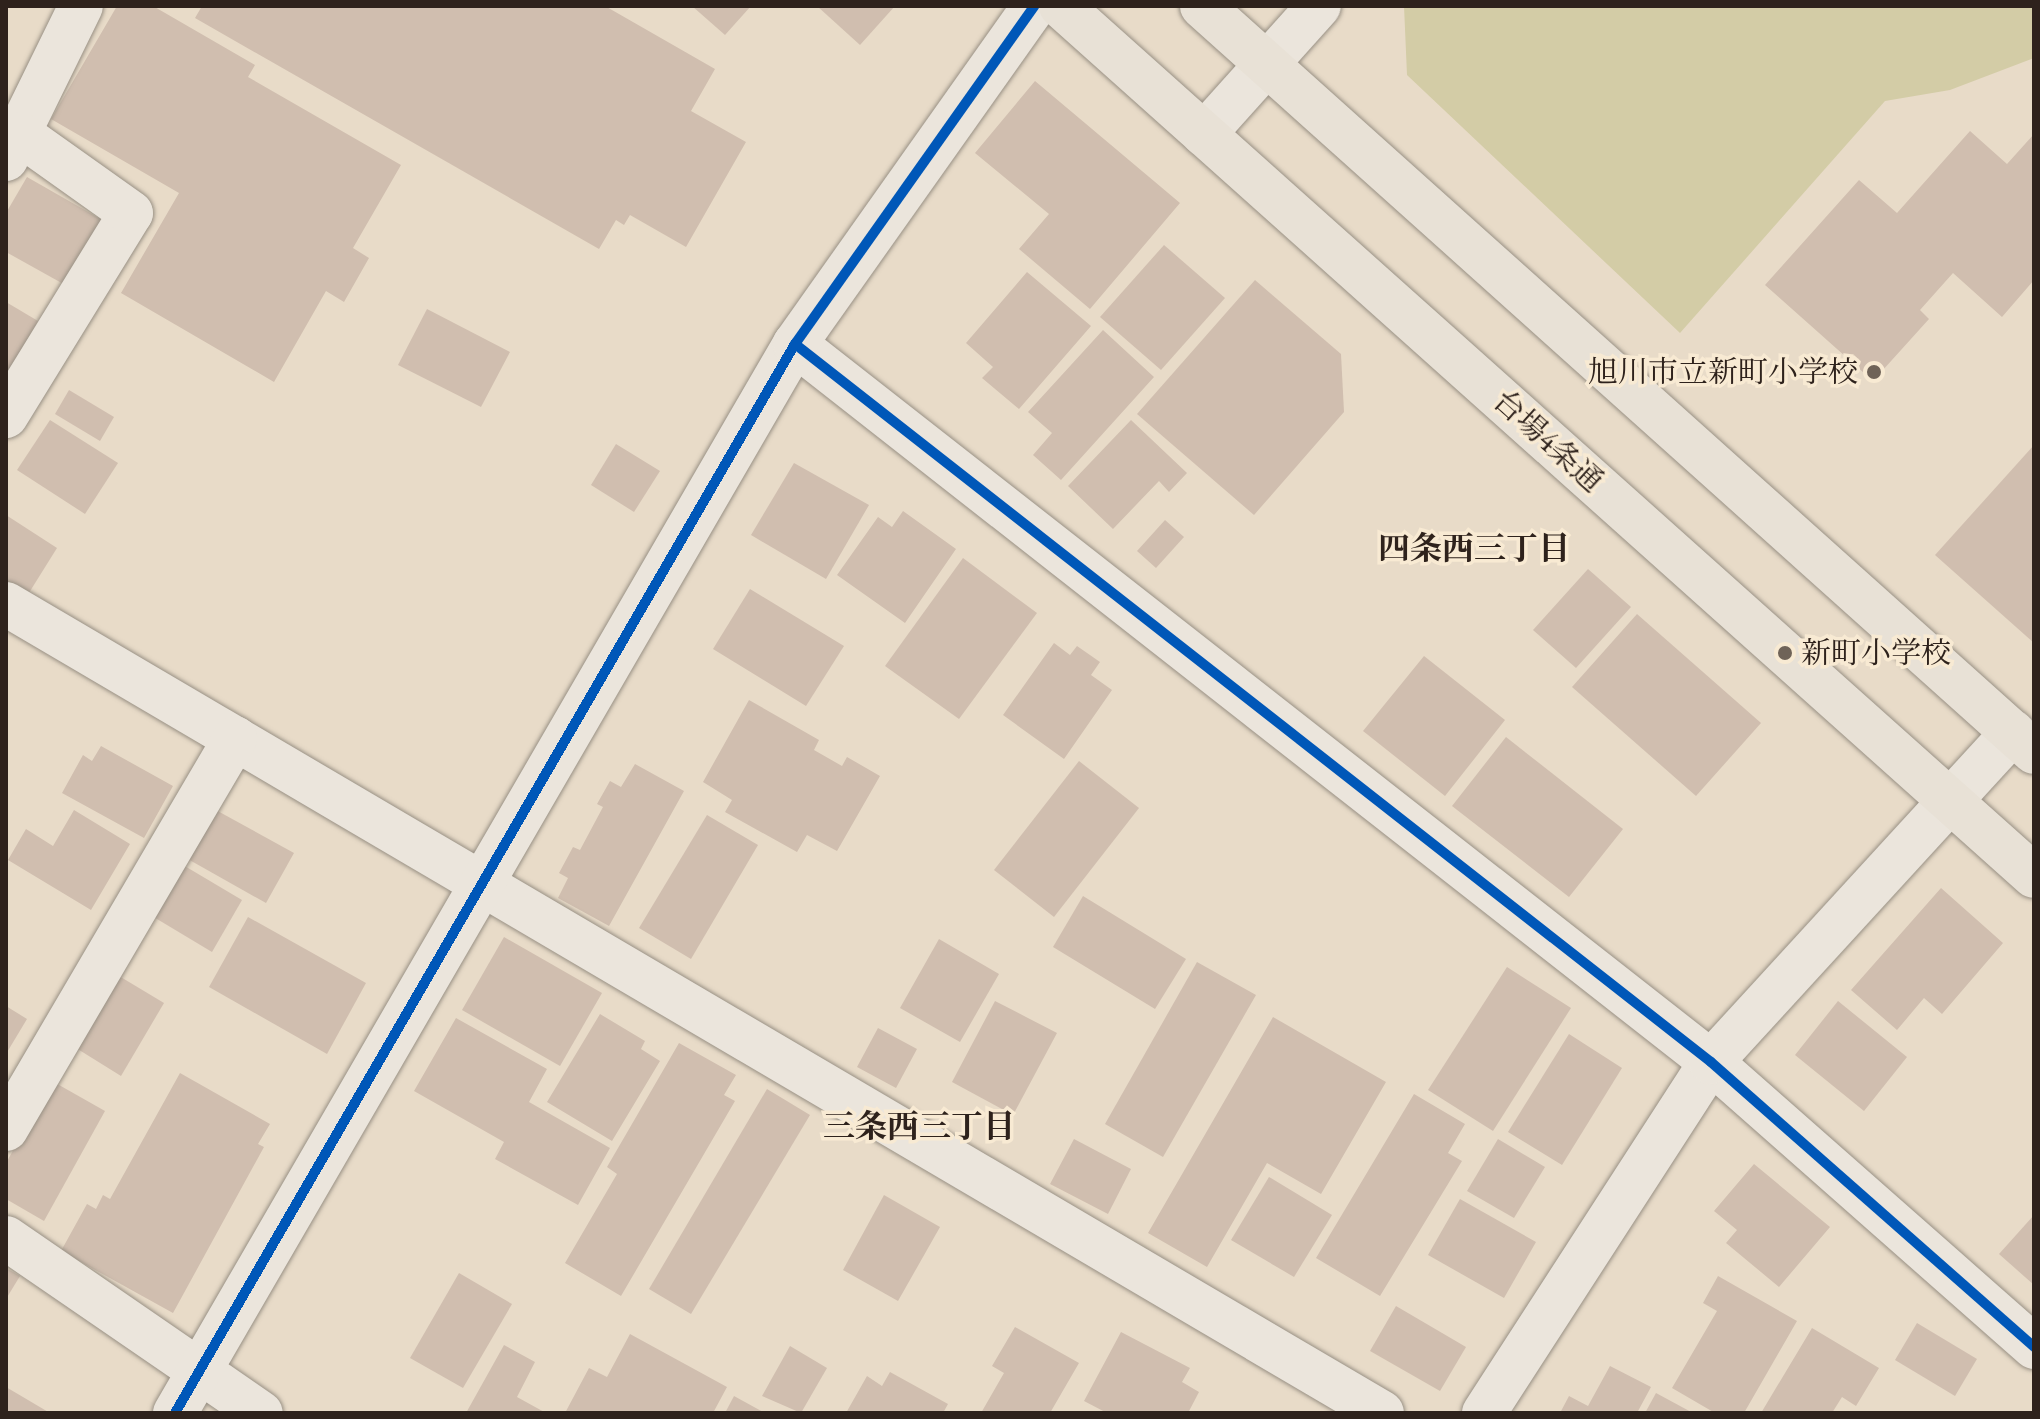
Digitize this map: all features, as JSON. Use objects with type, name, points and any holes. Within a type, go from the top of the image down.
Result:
[{"type":"highway","name":"台場4条通","points":[[1061,6],[2034,876]]},
{"type":"highway","points":[[1202,6],[2024,742]]},
{"type":"street","points":[[6,416],[131,213],[13,146],[81,6]]},
{"type":"street","points":[[175,1413],[795,344],[1034,6]]},
{"type":"street","points":[[1204,134],[1319,6]]},
{"type":"street","points":[[795,344],[1711,1062],[2034,1347]]},
{"type":"street","points":[[6,604],[1382,1413]]},
{"type":"street","points":[[6,1129],[235,738]]},
{"type":"street","points":[[1484,1413],[1711,1062],[1949,800],[2024,742]]},
{"type":"street","points":[[6,1238],[198,1375],[261,1413]]},
{"type":"shaded area","points":[[1404,6],[2034,6],[2034,58],[1950,90],[1885,101],[1680,333],[1407,75]]},
{"type":"building","points":[[117,6],[153,6],[255,65],[248,77],[401,165],[353,248],[369,258],[344,302],[326,291],[274,382],[121,293],[179,193],[51,119]]},
{"type":"building","points":[[202,6],[605,6],[715,69],[691,111],[746,142],[686,247],[630,215],[624,225],[616,220],[599,249],[195,18]]},
{"type":"building","points":[[692,6],[751,6],[725,35]]},
{"type":"building","points":[[817,6],[895,6],[860,45]]},
{"type":"building","points":[[1035,81],[1180,203],[1090,309],[1019,249],[1049,214],[975,153]]},
{"type":"building","points":[[1970,131],[2007,164],[2034,134],[2034,280],[2002,317],[1953,273],[1920,310],[1929,319],[1873,381],[1765,285],[1859,180],[1897,213]]},
{"type":"building","points":[[27,177],[104,221],[67,286],[6,252],[6,213]]},
{"type":"building","points":[[1164,245],[1225,298],[1161,370],[1100,317]]},
{"type":"building","points":[[1027,272],[1091,326],[1019,409],[982,378],[993,367],[966,343]]},
{"type":"building","points":[[1255,280],[1341,354],[1344,412],[1254,515],[1137,414]]},
{"type":"building","points":[[6,302],[38,321],[6,377]]},
{"type":"building","points":[[427,309],[510,352],[481,407],[398,365]]},
{"type":"building","points":[[1103,330],[1154,377],[1061,480],[1033,455],[1052,433],[1028,412]]},
{"type":"building","points":[[69,390],[114,417],[100,441],[55,414]]},
{"type":"building","points":[[50,420],[118,463],[85,514],[17,470]]},
{"type":"building","points":[[1131,420],[1187,473],[1169,492],[1159,481],[1113,529],[1068,486]]},
{"type":"building","points":[[616,444],[660,471],[634,512],[591,485]]},
{"type":"building","points":[[2034,445],[2034,643],[1935,555]]},
{"type":"building","points":[[794,463],[869,505],[826,579],[751,535]]},
{"type":"building","points":[[903,511],[956,549],[905,623],[837,575],[878,517],[892,527]]},
{"type":"building","points":[[6,515],[57,548],[27,596],[6,582]]},
{"type":"building","points":[[1165,520],[1184,537],[1156,568],[1137,551]]},
{"type":"building","points":[[963,558],[1037,613],[959,719],[885,666]]},
{"type":"building","points":[[1588,569],[1631,607],[1576,668],[1533,630]]},
{"type":"building","points":[[750,589],[844,646],[806,706],[713,649]]},
{"type":"building","points":[[1637,614],[1761,723],[1696,796],[1572,687]]},
{"type":"building","points":[[1054,643],[1070,655],[1077,646],[1100,662],[1091,675],[1112,690],[1064,759],[1003,715]]},
{"type":"building","points":[[1424,656],[1505,720],[1445,796],[1363,731]]},
{"type":"building","points":[[749,700],[819,740],[814,750],[842,766],[847,757],[880,776],[837,851],[807,835],[797,852],[725,812],[732,800],[703,782]]},
{"type":"building","points":[[1506,737],[1623,829],[1569,897],[1452,806]]},
{"type":"building","points":[[101,746],[173,786],[144,838],[62,793],[83,755],[92,761]]},
{"type":"building","points":[[1079,761],[1139,808],[1054,917],[994,870]]},
{"type":"building","points":[[635,764],[684,791],[609,926],[558,898],[568,878],[559,873],[573,847],[580,850],[603,807],[597,804],[610,781],[621,787]]},
{"type":"building","points":[[214,809],[294,853],[266,903],[186,858]]},
{"type":"building","points":[[74,810],[130,844],[91,910],[8,860],[26,829],[53,846]]},
{"type":"building","points":[[707,815],[758,845],[691,959],[639,928]]},
{"type":"building","points":[[183,865],[242,900],[212,952],[152,916]]},
{"type":"building","points":[[1941,888],[2003,943],[1942,1014],[1924,998],[1897,1030],[1851,990]]},
{"type":"building","points":[[1083,896],[1186,959],[1155,1009],[1053,947]]},
{"type":"building","points":[[248,917],[366,983],[327,1054],[209,987]]},
{"type":"building","points":[[504,937],[602,993],[560,1066],[462,1010]]},
{"type":"building","points":[[939,939],[999,974],[960,1042],[900,1008]]},
{"type":"building","points":[[1197,962],[1256,995],[1163,1157],[1105,1124]]},
{"type":"building","points":[[1507,967],[1571,1008],[1493,1131],[1428,1090]]},
{"type":"building","points":[[119,976],[164,1003],[121,1076],[76,1048]]},
{"type":"building","points":[[995,1001],[1057,1033],[1013,1115],[952,1082]]},
{"type":"building","points":[[1838,1001],[1907,1057],[1864,1111],[1795,1055]]},
{"type":"building","points":[[6,1006],[27,1019],[6,1054]]},
{"type":"building","points":[[600,1014],[645,1041],[641,1049],[660,1061],[612,1141],[547,1102]]},
{"type":"building","points":[[1273,1017],[1386,1082],[1321,1194],[1267,1163],[1207,1267],[1148,1233]]},
{"type":"building","points":[[456,1018],[547,1069],[529,1102],[610,1148],[578,1205],[495,1159],[504,1142],[414,1091]]},
{"type":"building","points":[[878,1028],[917,1049],[896,1088],[857,1067]]},
{"type":"building","points":[[1569,1034],[1622,1068],[1562,1165],[1508,1132]]},
{"type":"building","points":[[679,1043],[736,1075],[724,1095],[735,1101],[621,1296],[565,1263],[617,1174],[607,1167]]},
{"type":"building","points":[[180,1073],[270,1124],[258,1144],[264,1147],[173,1313],[61,1251],[87,1204],[96,1209],[103,1195],[110,1199]]},
{"type":"building","points":[[52,1081],[105,1111],[44,1221],[6,1199],[6,1163]]},
{"type":"building","points":[[767,1089],[810,1115],[691,1314],[649,1289]]},
{"type":"building","points":[[1414,1094],[1465,1124],[1448,1153],[1462,1161],[1380,1296],[1316,1258]]},
{"type":"building","points":[[1074,1139],[1131,1169],[1108,1214],[1050,1184]]},
{"type":"building","points":[[1498,1139],[1545,1167],[1514,1218],[1467,1191]]},
{"type":"building","points":[[1754,1164],[1830,1227],[1779,1287],[1726,1243],[1737,1230],[1714,1211]]},
{"type":"building","points":[[1269,1177],[1332,1215],[1294,1277],[1231,1240]]},
{"type":"building","points":[[884,1195],[940,1227],[898,1301],[843,1270]]},
{"type":"building","points":[[1460,1199],[1536,1242],[1504,1298],[1428,1255]]},
{"type":"building","points":[[2034,1215],[2034,1285],[1999,1254]]},
{"type":"building","points":[[6,1268],[20,1276],[6,1299]]},
{"type":"building","points":[[459,1273],[512,1304],[463,1388],[410,1358]]},
{"type":"building","points":[[1718,1276],[1797,1321],[1744,1413],[1715,1413],[1672,1388],[1717,1311],[1703,1303]]},
{"type":"building","points":[[1396,1306],[1466,1347],[1440,1391],[1370,1351]]},
{"type":"building","points":[[1917,1323],[1977,1359],[1955,1396],[1895,1360]]},
{"type":"building","points":[[1015,1327],[1079,1363],[1050,1413],[981,1413],[1004,1373],[992,1366]]},
{"type":"building","points":[[1812,1328],[1879,1368],[1856,1406],[1842,1397],[1832,1413],[1761,1413]]},
{"type":"building","points":[[1121,1332],[1190,1368],[1182,1382],[1199,1392],[1188,1413],[1107,1413],[1084,1401]]},
{"type":"building","points":[[630,1334],[727,1387],[713,1413],[565,1413],[589,1368],[607,1377]]},
{"type":"building","points":[[504,1345],[535,1362],[517,1397],[546,1413],[466,1413]]},
{"type":"building","points":[[790,1346],[827,1368],[801,1413],[762,1396]]},
{"type":"building","points":[[1610,1366],[1651,1387],[1637,1413],[1560,1413],[1569,1396],[1588,1406]]},
{"type":"building","points":[[890,1372],[948,1404],[943,1413],[846,1413],[867,1376],[882,1386]]},
{"type":"building","points":[[6,1387],[50,1413],[6,1413]]},
{"type":"building","points":[[1656,1393],[1693,1413],[1645,1413]]},
{"type":"building","points":[[734,1396],[765,1413],[725,1413]]},
{"type":"cycle path","points":[[175,1413],[795,344],[1034,6]]},
{"type":"cycle path","points":[[795,344],[1711,1062],[2034,1347]]},
{"type":"place","name":"旭川市立新町小学校","points":[[1874,372]]},
{"type":"place","name":"新町小学校","points":[[1785,653]]},
{"type":"district","name":"四条西三丁目","points":[[1474,548]]},
{"type":"district","name":"三条西三丁目","points":[[919,1126]]}]
